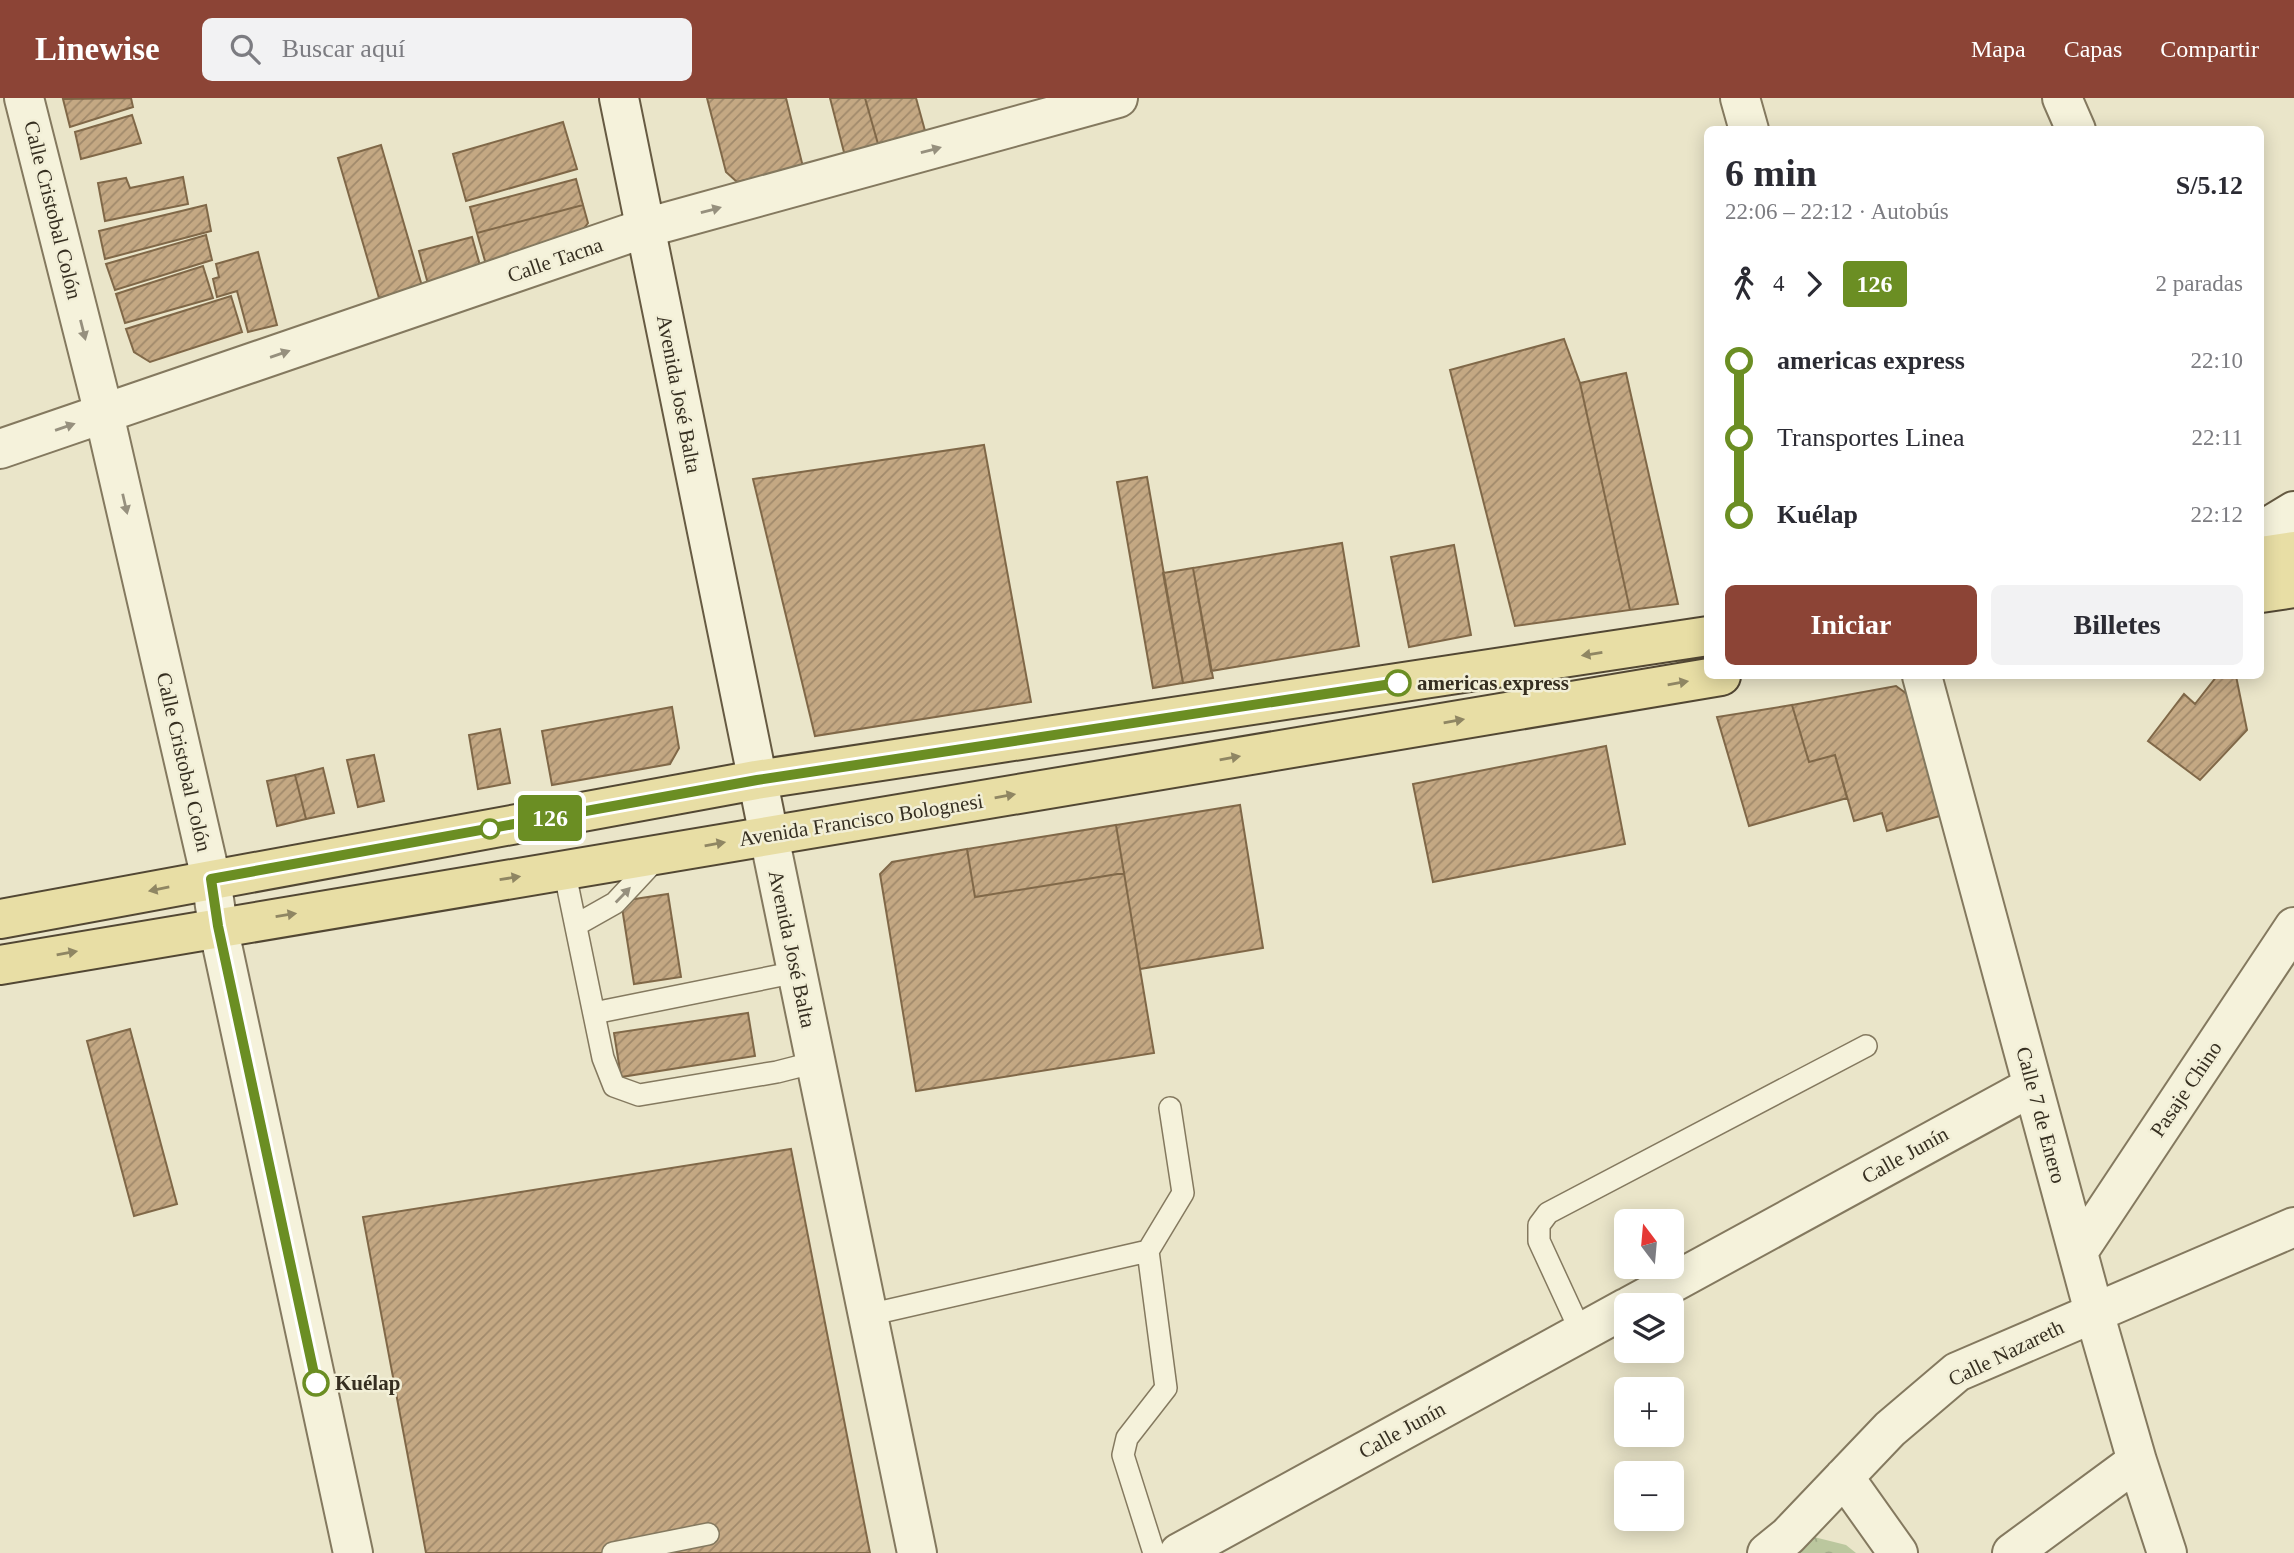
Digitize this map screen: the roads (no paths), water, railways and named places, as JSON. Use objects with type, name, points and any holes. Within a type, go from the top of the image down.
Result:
[{"type":"main road","points":[[2264,593],[2294,588]]},
{"type":"main road","points":[[0,919],[757,780],[1704,637]]},
{"type":"main road","name":"Avenida Francisco Bolognesi","points":[[0,964],[1704,679]]},
{"type":"street","name":"Calle Cristobal Colón","points":[[24,98],[104,414],[211,879],[218,926],[353,1553]]},
{"type":"street","name":"Avenida José Balta","points":[[619,98],[757,780],[918,1553]]},
{"type":"street","name":"Calle Tacna","points":[[0,449],[645,228],[1118,98]]},
{"type":"street","points":[[1740,98],[1748,126]]},
{"type":"street","points":[[2062,98],[2074,126]]},
{"type":"street","name":"Calle 7 de Enero","points":[[1923,679],[2094,1312],[2167,1553]]},
{"type":"street","name":"Pasaje Chino","points":[[2078,1252],[2294,927]]},
{"type":"street","name":"Calle Junín","points":[[1654,1293],[2033,1086]]},
{"type":"street","name":"Calle Nazareth","points":[[1767,1553],[1788,1536],[1890,1429],[1957,1372],[2294,1227]]},
{"type":"street","name":"Calle Junín","points":[[1179,1553],[1614,1314]]},
{"type":"street","points":[[2012,1553],[2137,1461]]},
{"type":"street","points":[[1844,1478],[1898,1553]]},
{"type":"lane","points":[[576,925],[615,903],[661,853]]},
{"type":"lane","points":[[564,869],[603,1058],[614,1086],[639,1094],[777,1072],[816,1062]]},
{"type":"lane","points":[[594,1013],[797,972]]},
{"type":"lane","points":[[1581,1332],[1539,1241],[1539,1225],[1548,1213],[1866,1046]]},
{"type":"lane","points":[[1154,1553],[1123,1455],[1127,1438],[1166,1388],[1148,1251],[1183,1193],[1170,1108]]},
{"type":"lane","points":[[868,1315],[1148,1251]]},
{"type":"lane","points":[[613,1553],[708,1534]]},
{"type":"place","name":"americas express","points":[[1398,683]]},
{"type":"place","name":"Kuélap","points":[[316,1383]]}]
